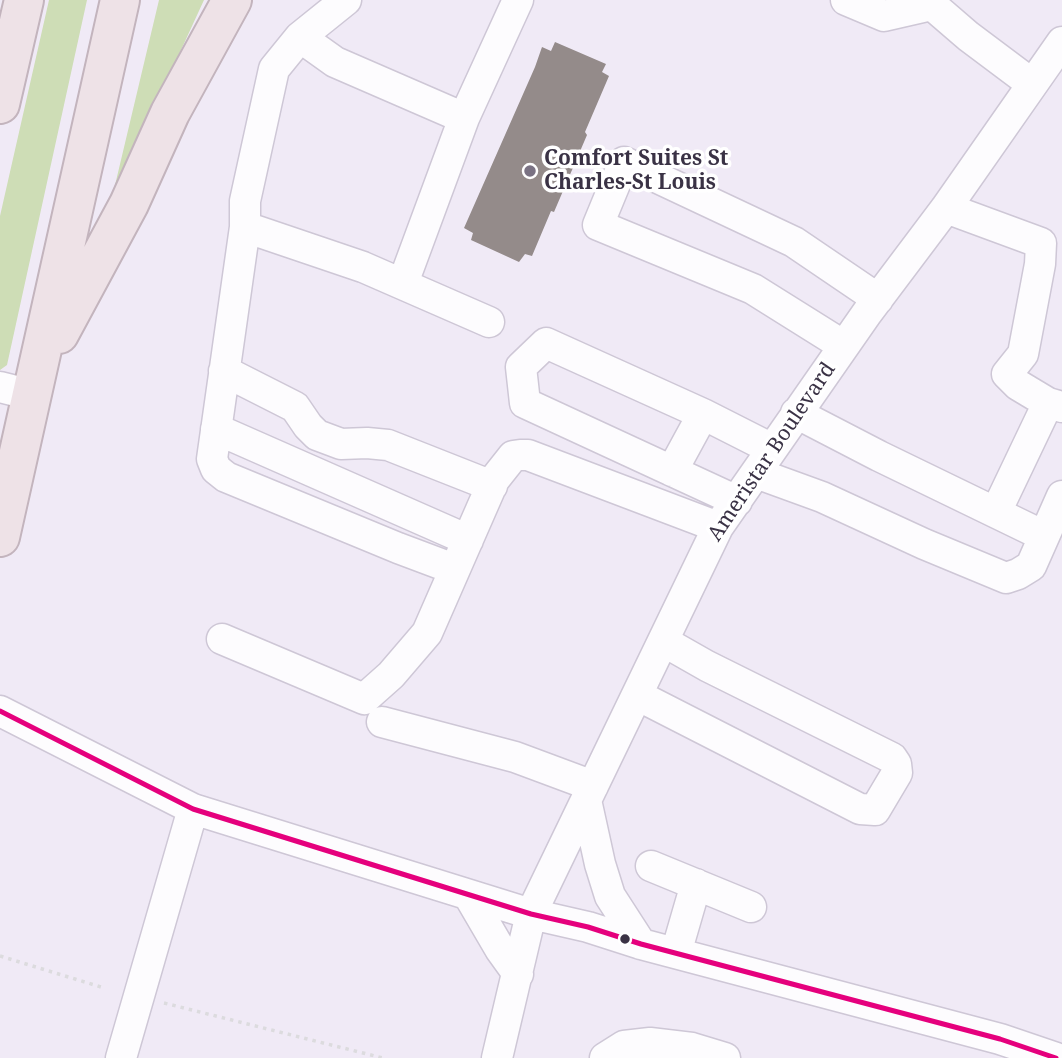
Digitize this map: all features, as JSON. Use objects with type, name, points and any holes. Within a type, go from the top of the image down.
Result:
[{"type":"highway","points":[[0,104],[24,0]]},
{"type":"highway","points":[[0,537],[23,386],[120,0]]},
{"type":"highway","points":[[23,386],[129,204],[170,113],[232,0]]},
{"type":"street","points":[[346,0],[300,37],[274,69],[245,201],[245,227],[212,459],[216,469],[226,477],[454,569]]},
{"type":"street","points":[[403,284],[464,118],[518,0]]},
{"type":"street","points":[[846,0],[884,16],[932,2],[968,36],[1032,84]]},
{"type":"street","points":[[300,37],[335,62],[464,118]]},
{"type":"street","name":"Ameristar Boulevard","points":[[497,1058],[531,914],[718,527],[796,413],[946,208],[1062,42]]},
{"type":"street","points":[[844,346],[752,289],[598,225],[624,162],[794,242],[878,299]]},
{"type":"street","points":[[946,208],[1041,243],[1040,264],[1023,354],[1007,374],[1018,385],[1055,405],[996,512]]},
{"type":"street","points":[[245,227],[337,257],[489,322]]},
{"type":"street","points":[[737,501],[525,403],[521,367],[546,343],[703,414],[772,449]]},
{"type":"street","points":[[224,371],[296,407],[317,435],[341,444],[388,445],[492,486]]},
{"type":"street","points":[[796,413],[1044,536]]},
{"type":"street","points":[[672,471],[703,414]]},
{"type":"street","points":[[216,429],[468,540]]},
{"type":"street","points":[[222,639],[364,699],[391,675],[427,633],[492,486],[513,456],[528,455],[718,527]]},
{"type":"street","points":[[756,473],[822,497],[1006,578],[1031,566],[1062,496]]},
{"type":"street","points":[[637,695],[860,809],[875,810],[897,773],[892,758],[707,666],[663,641]]},
{"type":"street","points":[[0,711],[193,809],[531,914],[588,927],[641,944],[1000,1039],[1056,1058]]},
{"type":"street","points":[[382,722],[515,757],[590,793],[600,864],[610,896],[641,944]]},
{"type":"street","points":[[121,1058],[193,809]]},
{"type":"street","points":[[651,866],[751,906]]},
{"type":"street","points":[[676,953],[696,884]]},
{"type":"street","points":[[469,896],[517,979]]},
{"type":"street","points":[[605,1058],[624,1046],[650,1043],[692,1048],[724,1058]]},
{"type":"path","points":[[0,956],[101,987]]},
{"type":"path","points":[[158,1001],[383,1058]]},
{"type":"green space","points":[[49,0],[87,0],[7,365],[0,370],[0,216]]},
{"type":"green space","points":[[159,0],[204,0],[111,202]]},
{"type":"building","name":"Comfort Suites St Charles-St Louis","points":[[555,42],[606,64],[602,72],[609,76],[554,212],[551,211],[532,256],[525,254],[519,262],[471,240],[473,233],[464,228],[542,47],[551,51]]},
{"type":"transit line","points":[[0,711],[193,809],[531,914],[588,927],[641,944],[1000,1039],[1056,1058]]},
{"type":"place","name":"Comfort Suites St Charles-St Louis","points":[[530,171]]}]
